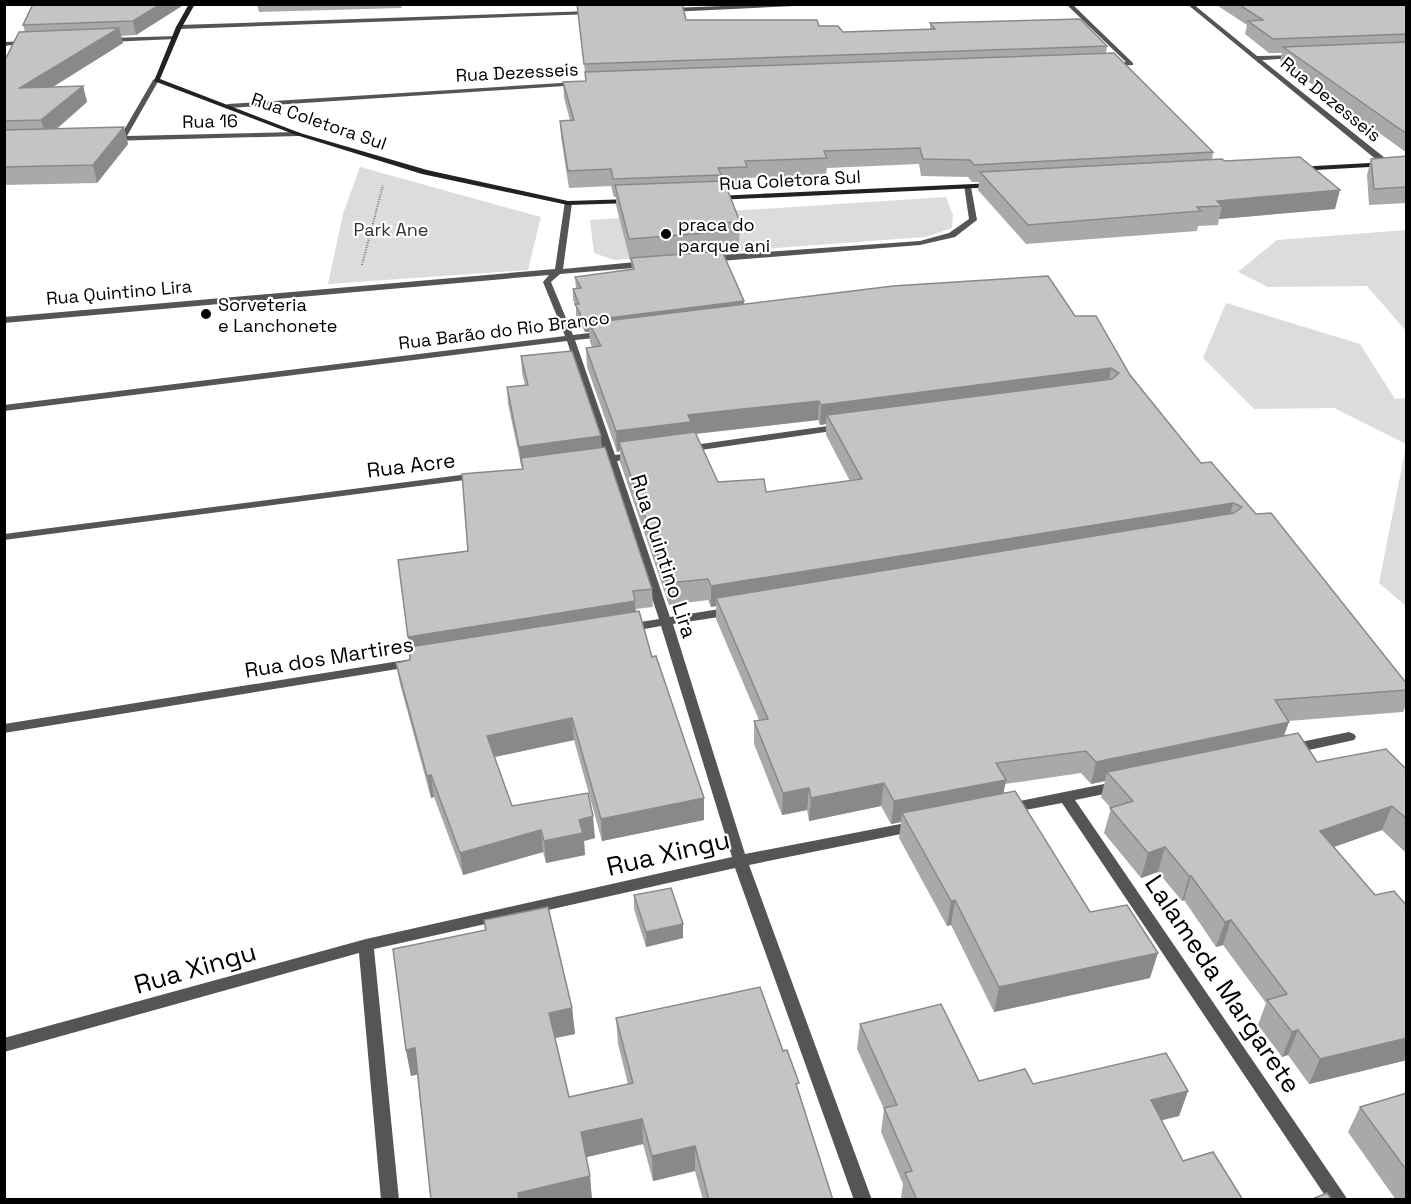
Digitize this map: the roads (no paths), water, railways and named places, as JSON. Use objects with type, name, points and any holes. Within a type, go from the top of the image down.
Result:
[{"type":"street","points":[[122,139],[156,80],[179,27],[192,4]]},
{"type":"street","points":[[657,11],[836,4]]},
{"type":"street","points":[[1068,4],[1131,64],[1107,65]]},
{"type":"street","name":"Rua Dezesseis","points":[[1189,4],[1387,164]]},
{"type":"street","points":[[179,27],[597,13]]},
{"type":"street","points":[[96,40],[176,37]]},
{"type":"street","points":[[4,44],[39,42]]},
{"type":"street","name":"Rua Dezesseis","points":[[1256,58],[1302,56]]},
{"type":"street","name":"Rua Coletora Sul","points":[[156,80],[298,134],[425,172],[568,203],[639,201]]},
{"type":"street","name":"Rua Dezesseis","points":[[228,106],[590,83]]},
{"type":"street","name":"Rua 16","points":[[99,140],[298,134]]},
{"type":"street","points":[[1292,169],[1407,163]]},
{"type":"street","name":"Rua Coletora Sul","points":[[709,198],[1007,184]]},
{"type":"street","points":[[699,260],[920,243],[952,235],[973,220],[967,187]]},
{"type":"street","name":"Rua Quintino Lira","points":[[568,203],[559,270],[547,282],[570,338],[666,622],[740,861],[863,1200]]},
{"type":"street","name":"Rua Quintino Lira","points":[[4,320],[652,263]]},
{"type":"street","name":"Rua Barão do Rio Branco","points":[[4,408],[618,333]]},
{"type":"street","points":[[680,450],[854,426]]},
{"type":"street","points":[[587,462],[645,454]]},
{"type":"street","name":"Rua Acre","points":[[4,537],[492,474]]},
{"type":"street","points":[[619,629],[746,609]]},
{"type":"street","name":"Rua dos Martires","points":[[4,729],[430,660]]},
{"type":"street","points":[[1281,751],[1349,737]]},
{"type":"street","points":[[996,811],[1134,783]]},
{"type":"street","name":"Lalameda Margarete","points":[[1066,797],[1339,1200]]},
{"type":"street","name":"Rua Xingu","points":[[4,1045],[366,945],[740,861],[926,824]]},
{"type":"street","points":[[366,945],[390,1200]]},
{"type":"place","name":"praca do parque ani","points":[[666,234]]},
{"type":"place","name":"Sorveteria e Lanchonete","points":[[206,314]]},
{"type":"park label","name":"Park Ane","points":[[391,229]]}]
